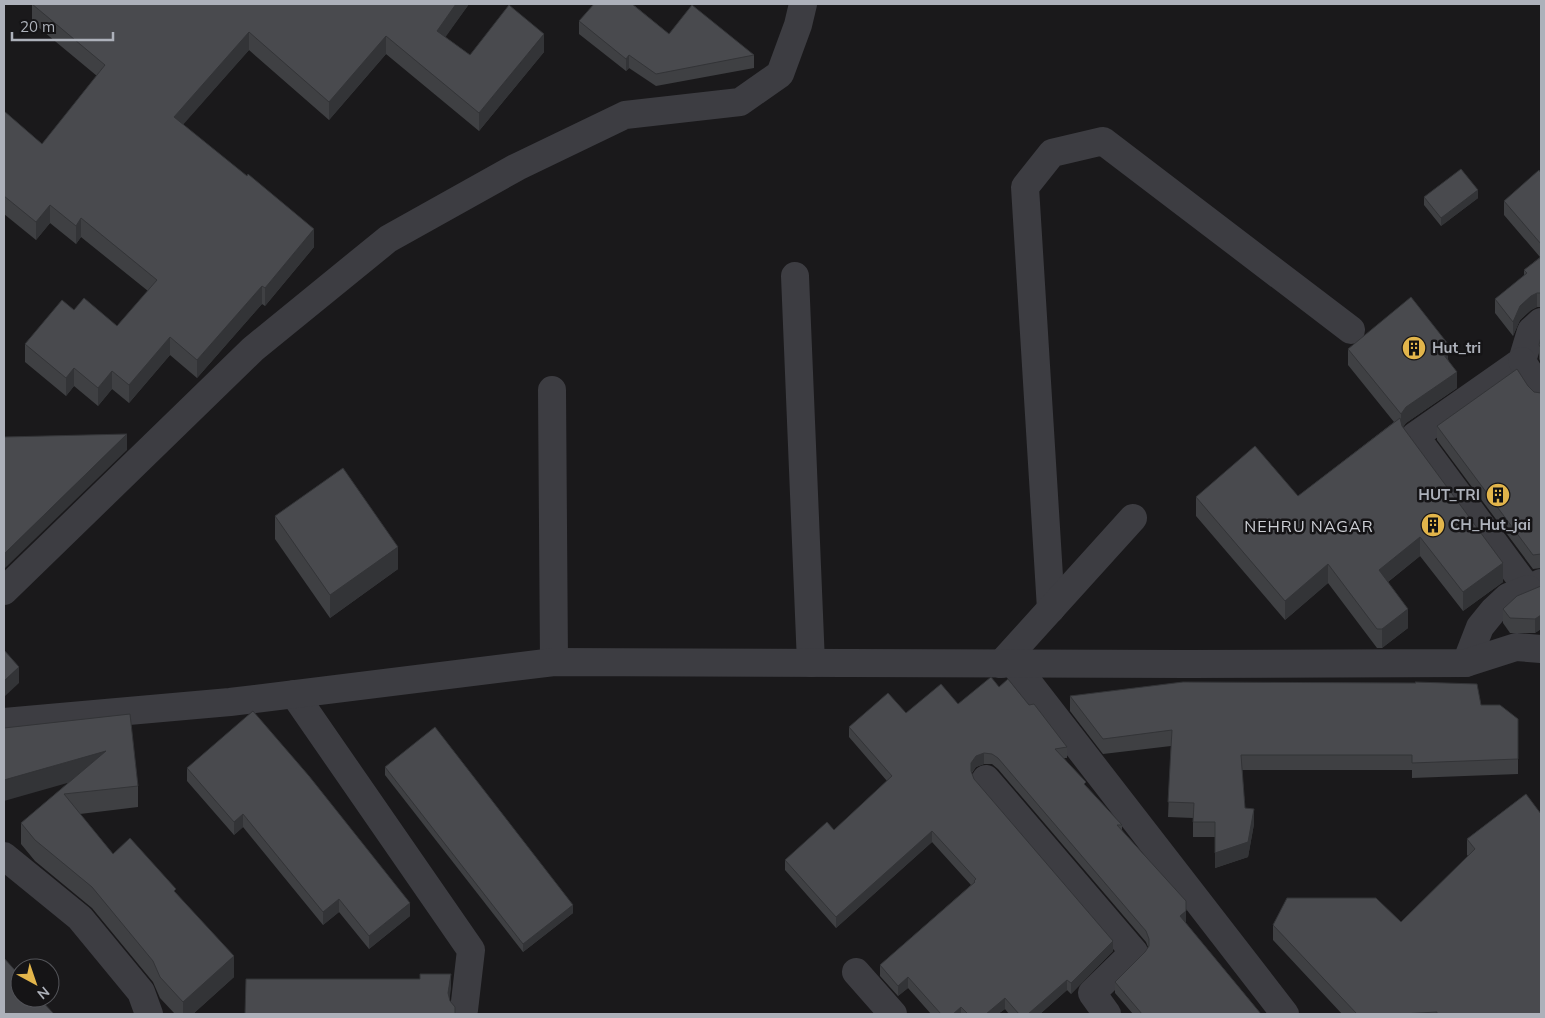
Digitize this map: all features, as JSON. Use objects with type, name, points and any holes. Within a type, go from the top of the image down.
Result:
[{"type":"street","points":[[4,591],[253,349],[388,239],[517,167],[625,115],[740,102],[780,74],[798,25],[803,4]]},
{"type":"street","points":[[1051,609],[1025,187],[1052,153],[1103,141],[1351,330]]},
{"type":"street","points":[[795,276],[811,663]]},
{"type":"street","points":[[1466,663],[1480,627],[1493,611],[1508,597],[1534,586],[1415,436],[1522,361],[1532,331],[1541,322]]},
{"type":"street","points":[[1522,361],[1541,392]]},
{"type":"street","points":[[552,390],[554,662]]},
{"type":"street","points":[[1008,664],[1051,609],[1133,518]]},
{"type":"street","points":[[4,722],[230,702],[554,662],[1008,664],[1466,663],[1516,647],[1541,648]]},
{"type":"street","points":[[1008,664],[1285,1014]]},
{"type":"street","points":[[294,694],[471,950],[464,1010]]},
{"type":"street","points":[[986,779],[1134,952],[1092,993],[1107,1014]]},
{"type":"street","points":[[4,856],[80,918],[141,992],[149,1014]]},
{"type":"street","points":[[856,972],[893,1014]]},
{"type":"building","points":[[32,4],[456,4],[437,31],[470,55],[509,5],[544,34],[479,113],[386,36],[329,102],[249,32],[174,117],[247,176],[248,174],[314,229],[265,288],[262,286],[197,360],[170,337],[129,385],[112,371],[98,388],[74,368],[66,378],[25,344],[62,300],[74,310],[84,298],[117,326],[157,280],[81,218],[76,226],[50,205],[36,222],[4,196],[4,111],[42,144],[105,65]]},
{"type":"building","points":[[594,4],[632,4],[669,34],[692,5],[754,55],[656,74],[629,55],[626,59],[579,21]]},
{"type":"building","points":[[1461,169],[1478,190],[1441,218],[1424,197]]},
{"type":"building","points":[[1539,170],[1541,173],[1541,244],[1504,201]]},
{"type":"building","points":[[1541,257],[1541,293],[1531,296],[1520,306],[1513,322],[1495,299],[1527,273],[1524,270]]},
{"type":"building","points":[[1411,297],[1448,344],[1440,350],[1457,372],[1406,407],[1401,414],[1348,349]]},
{"type":"building","points":[[1517,369],[1534,392],[1541,393],[1541,554],[1533,555],[1437,426]]},
{"type":"building","points":[[1400,418],[1402,426],[1503,563],[1463,592],[1420,537],[1379,570],[1408,609],[1382,629],[1377,629],[1328,564],[1285,601],[1196,497],[1255,446],[1298,496]]},
{"type":"building","points":[[127,434],[4,554],[4,437]]},
{"type":"building","points":[[343,468],[398,547],[330,595],[275,516]]},
{"type":"building","points":[[1541,586],[1541,615],[1535,619],[1510,618],[1503,609],[1517,596]]},
{"type":"building","points":[[4,650],[19,667],[4,681]]},
{"type":"building","points":[[991,677],[999,687],[1008,679],[1029,705],[1034,704],[1067,747],[1055,749],[1122,825],[1117,825],[1186,901],[1186,911],[1180,916],[1261,1014],[1142,1014],[1115,982],[1149,946],[1146,931],[998,758],[992,754],[984,753],[976,756],[971,763],[974,779],[1113,941],[1071,983],[1067,980],[1028,1014],[1019,1014],[1005,998],[986,1014],[968,1014],[961,1007],[953,1014],[941,1014],[908,977],[898,986],[880,965],[975,882],[976,879],[932,831],[836,917],[785,860],[827,822],[834,830],[892,776],[849,727],[888,693],[906,713],[941,684],[958,704]]},
{"type":"building","points":[[1183,682],[1415,682],[1477,684],[1481,705],[1500,705],[1518,719],[1518,759],[1412,763],[1412,755],[1241,755],[1245,808],[1254,809],[1248,842],[1215,853],[1215,822],[1193,822],[1194,803],[1168,802],[1172,730],[1103,739],[1070,696]]},
{"type":"building","points":[[253,711],[309,776],[410,903],[369,936],[339,899],[323,912],[243,814],[234,822],[187,768]]},
{"type":"building","points":[[130,714],[138,786],[64,794],[113,854],[130,838],[176,889],[174,891],[234,956],[183,1002],[160,977],[153,961],[92,887],[35,840],[21,823],[106,751],[4,780],[4,728]]},
{"type":"building","points":[[435,727],[573,905],[523,944],[385,767]]},
{"type":"building","points":[[1526,794],[1541,814],[1541,1014],[1437,1014],[1437,1012],[1357,1014],[1273,925],[1287,898],[1376,898],[1401,922],[1475,849],[1467,839]]},
{"type":"building","points":[[4,958],[10,965],[10,1008],[48,1008],[54,1014],[4,1014]]},
{"type":"building","points":[[420,974],[451,974],[448,993],[450,1001],[455,1007],[455,1014],[245,1014],[246,979],[420,979]]},
{"type":"place","name":"Hut_tri","points":[[1414,348]]},
{"type":"place","name":"HUT_TRI","points":[[1498,495]]},
{"type":"place","name":"CH_Hut_jai","points":[[1433,525]]},
{"type":"district","name":"NEHRU NAGAR","points":[[1309,526]]}]
